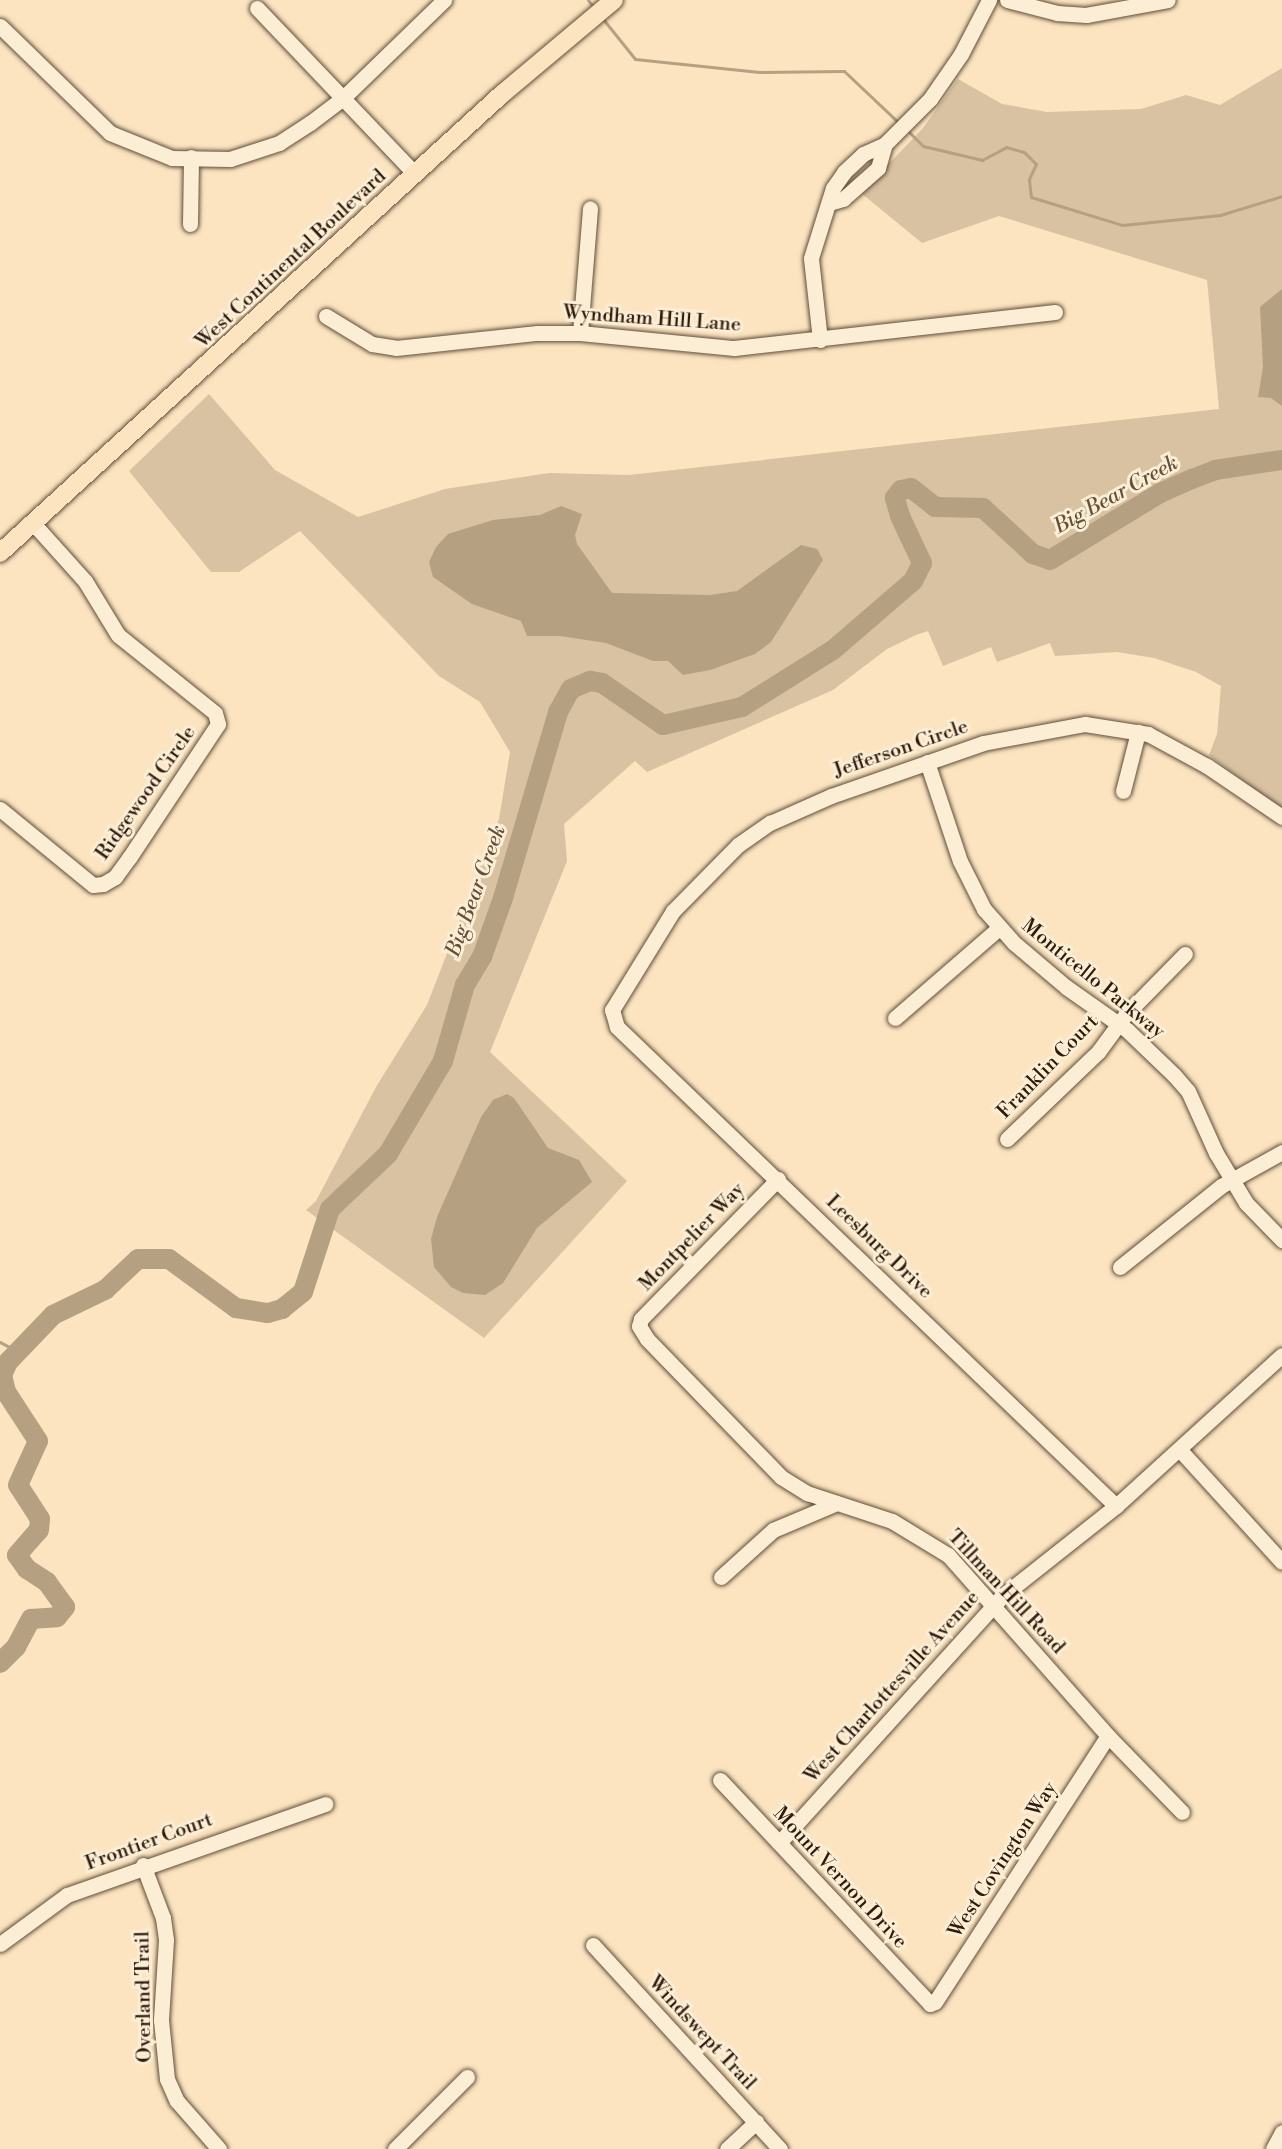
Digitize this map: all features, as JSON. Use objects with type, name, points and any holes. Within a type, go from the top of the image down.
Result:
[{"type":"main road","name":"West Continental Boulevard","points":[[0,553],[415,174],[614,0]]},
{"type":"street","points":[[0,26],[110,133],[156,154],[230,159],[255,153],[279,143],[343,98],[444,0]]},
{"type":"street","points":[[820,340],[811,258],[829,203],[843,199],[878,168],[885,144],[915,117],[961,54],[989,0]]},
{"type":"street","points":[[1006,0],[1057,14],[1102,6],[1168,0]]},
{"type":"street","points":[[257,8],[415,174]]},
{"type":"street","points":[[190,157],[190,224]]},
{"type":"street","points":[[580,333],[590,208]]},
{"type":"street","name":"Wyndham Hill Lane","points":[[326,316],[372,344],[396,348],[537,333],[580,333],[734,348],[1055,312]]},
{"type":"street","name":"Ridgewood Circle","points":[[0,809],[93,885],[103,884],[115,877],[129,858],[218,724],[216,713],[118,635],[85,580],[33,524]]},
{"type":"street","name":"Jefferson Circle","points":[[612,1019],[612,1010],[673,911],[738,845],[770,823],[831,796],[983,743],[1058,726],[1085,724],[1138,732],[1172,745],[1282,817]]},
{"type":"street","points":[[1123,791],[1138,732]]},
{"type":"street","name":"Monticello Parkway","points":[[927,762],[960,861],[984,909],[999,928],[1066,987],[1119,1024],[1188,1091],[1230,1179],[1246,1203],[1282,1240]]},
{"type":"street","points":[[895,1018],[999,928]]},
{"type":"street","name":"Franklin Court","points":[[1007,1139],[1098,1052],[1119,1024],[1185,954]]},
{"type":"street","name":"Leesburg Drive","points":[[612,1019],[1116,1506]]},
{"type":"street","points":[[1120,1267],[1230,1179],[1282,1152]]},
{"type":"street","name":"Montpelier Way","points":[[639,1326],[641,1320],[778,1179]]},
{"type":"street","name":"Tillman Hill Road","points":[[639,1326],[647,1339],[781,1477],[807,1493],[918,1534],[948,1555],[1108,1736],[1182,1812]]},
{"type":"street","name":"West Charlottesville Avenue","points":[[779,1843],[994,1605],[1116,1506],[1282,1355]]},
{"type":"street","points":[[1180,1450],[1282,1562]]},
{"type":"street","points":[[721,1577],[773,1530],[837,1503]]},
{"type":"street","name":"West Covington Way","points":[[930,2004],[936,2002],[1108,1736]]},
{"type":"street","name":"Mount Vernon Drive","points":[[720,1780],[930,2004]]},
{"type":"street","name":"Frontier Court","points":[[0,1944],[67,1894],[143,1865],[325,1804]]},
{"type":"street","name":"Overland Trail","points":[[143,1865],[163,1918],[166,1940],[161,2020],[167,2079],[177,2101],[219,2149]]},
{"type":"street","name":"Windswept Trail","points":[[593,1946],[780,2149]]},
{"type":"street","points":[[395,2149],[467,2077]]},
{"type":"street","points":[[727,2149],[756,2122]]},
{"type":"street","points":[[1273,2149],[1282,2132]]},
{"type":"shaded area","points":[[1282,68],[1282,810],[1209,755],[1217,734],[1221,686],[1196,672],[1154,658],[1117,652],[1055,656],[1050,643],[997,662],[991,647],[943,666],[928,631],[916,635],[887,649],[833,690],[647,772],[635,761],[564,824],[567,861],[490,1052],[627,1181],[484,1338],[306,1210],[316,1201],[376,1087],[427,1005],[499,819],[510,752],[480,702],[439,676],[300,531],[239,572],[211,572],[129,471],[209,394],[275,470],[358,517],[445,489],[549,473],[629,475],[1219,409],[1207,280],[999,216],[922,243],[861,193],[923,128],[958,79],[1002,104],[1047,112],[1141,109],[1186,95],[1220,105]]},
{"type":"shaded area","points":[[1282,289],[1282,406],[1271,398],[1258,397],[1263,367],[1260,307]]},
{"type":"shaded area","points":[[561,506],[582,514],[575,535],[577,544],[612,593],[710,595],[737,591],[801,545],[817,549],[823,560],[771,642],[755,654],[710,670],[683,675],[668,661],[653,661],[606,643],[560,636],[527,636],[521,621],[472,604],[433,577],[429,562],[436,547],[448,534],[493,520],[540,515]]},
{"type":"shaded area","points":[[507,1094],[514,1098],[548,1148],[579,1160],[592,1182],[537,1228],[503,1283],[485,1295],[463,1293],[451,1287],[434,1267],[431,1239],[437,1217],[481,1117],[493,1100]]},
{"type":"waterway","points":[[588,0],[595,9]]},
{"type":"waterway","points":[[603,19],[635,59],[759,72],[844,71],[900,124]]},
{"type":"waterway","points":[[907,130],[923,146],[982,160],[1006,147],[1024,152],[1036,164],[1029,179],[1031,197],[1122,225],[1220,215],[1282,196]]},
{"type":"waterway","name":"Big Bear Creek","points":[[0,1663],[16,1647],[31,1619],[57,1617],[65,1607],[47,1582],[27,1569],[17,1555],[39,1530],[40,1519],[18,1485],[38,1441],[6,1392],[2,1375],[8,1362],[53,1315],[105,1290],[138,1259],[169,1259],[236,1308],[268,1313],[282,1309],[303,1292],[330,1209],[388,1154],[443,1061],[465,985],[482,957],[503,898],[558,712],[571,689],[590,681],[602,683],[663,725],[742,707],[833,650],[913,581],[922,563],[900,516],[895,498],[901,490],[911,488],[935,507],[983,508],[1033,554],[1050,560],[1160,493],[1192,479],[1215,470],[1282,460]]},
{"type":"waterway","points":[[0,1342],[17,1351]]}]
